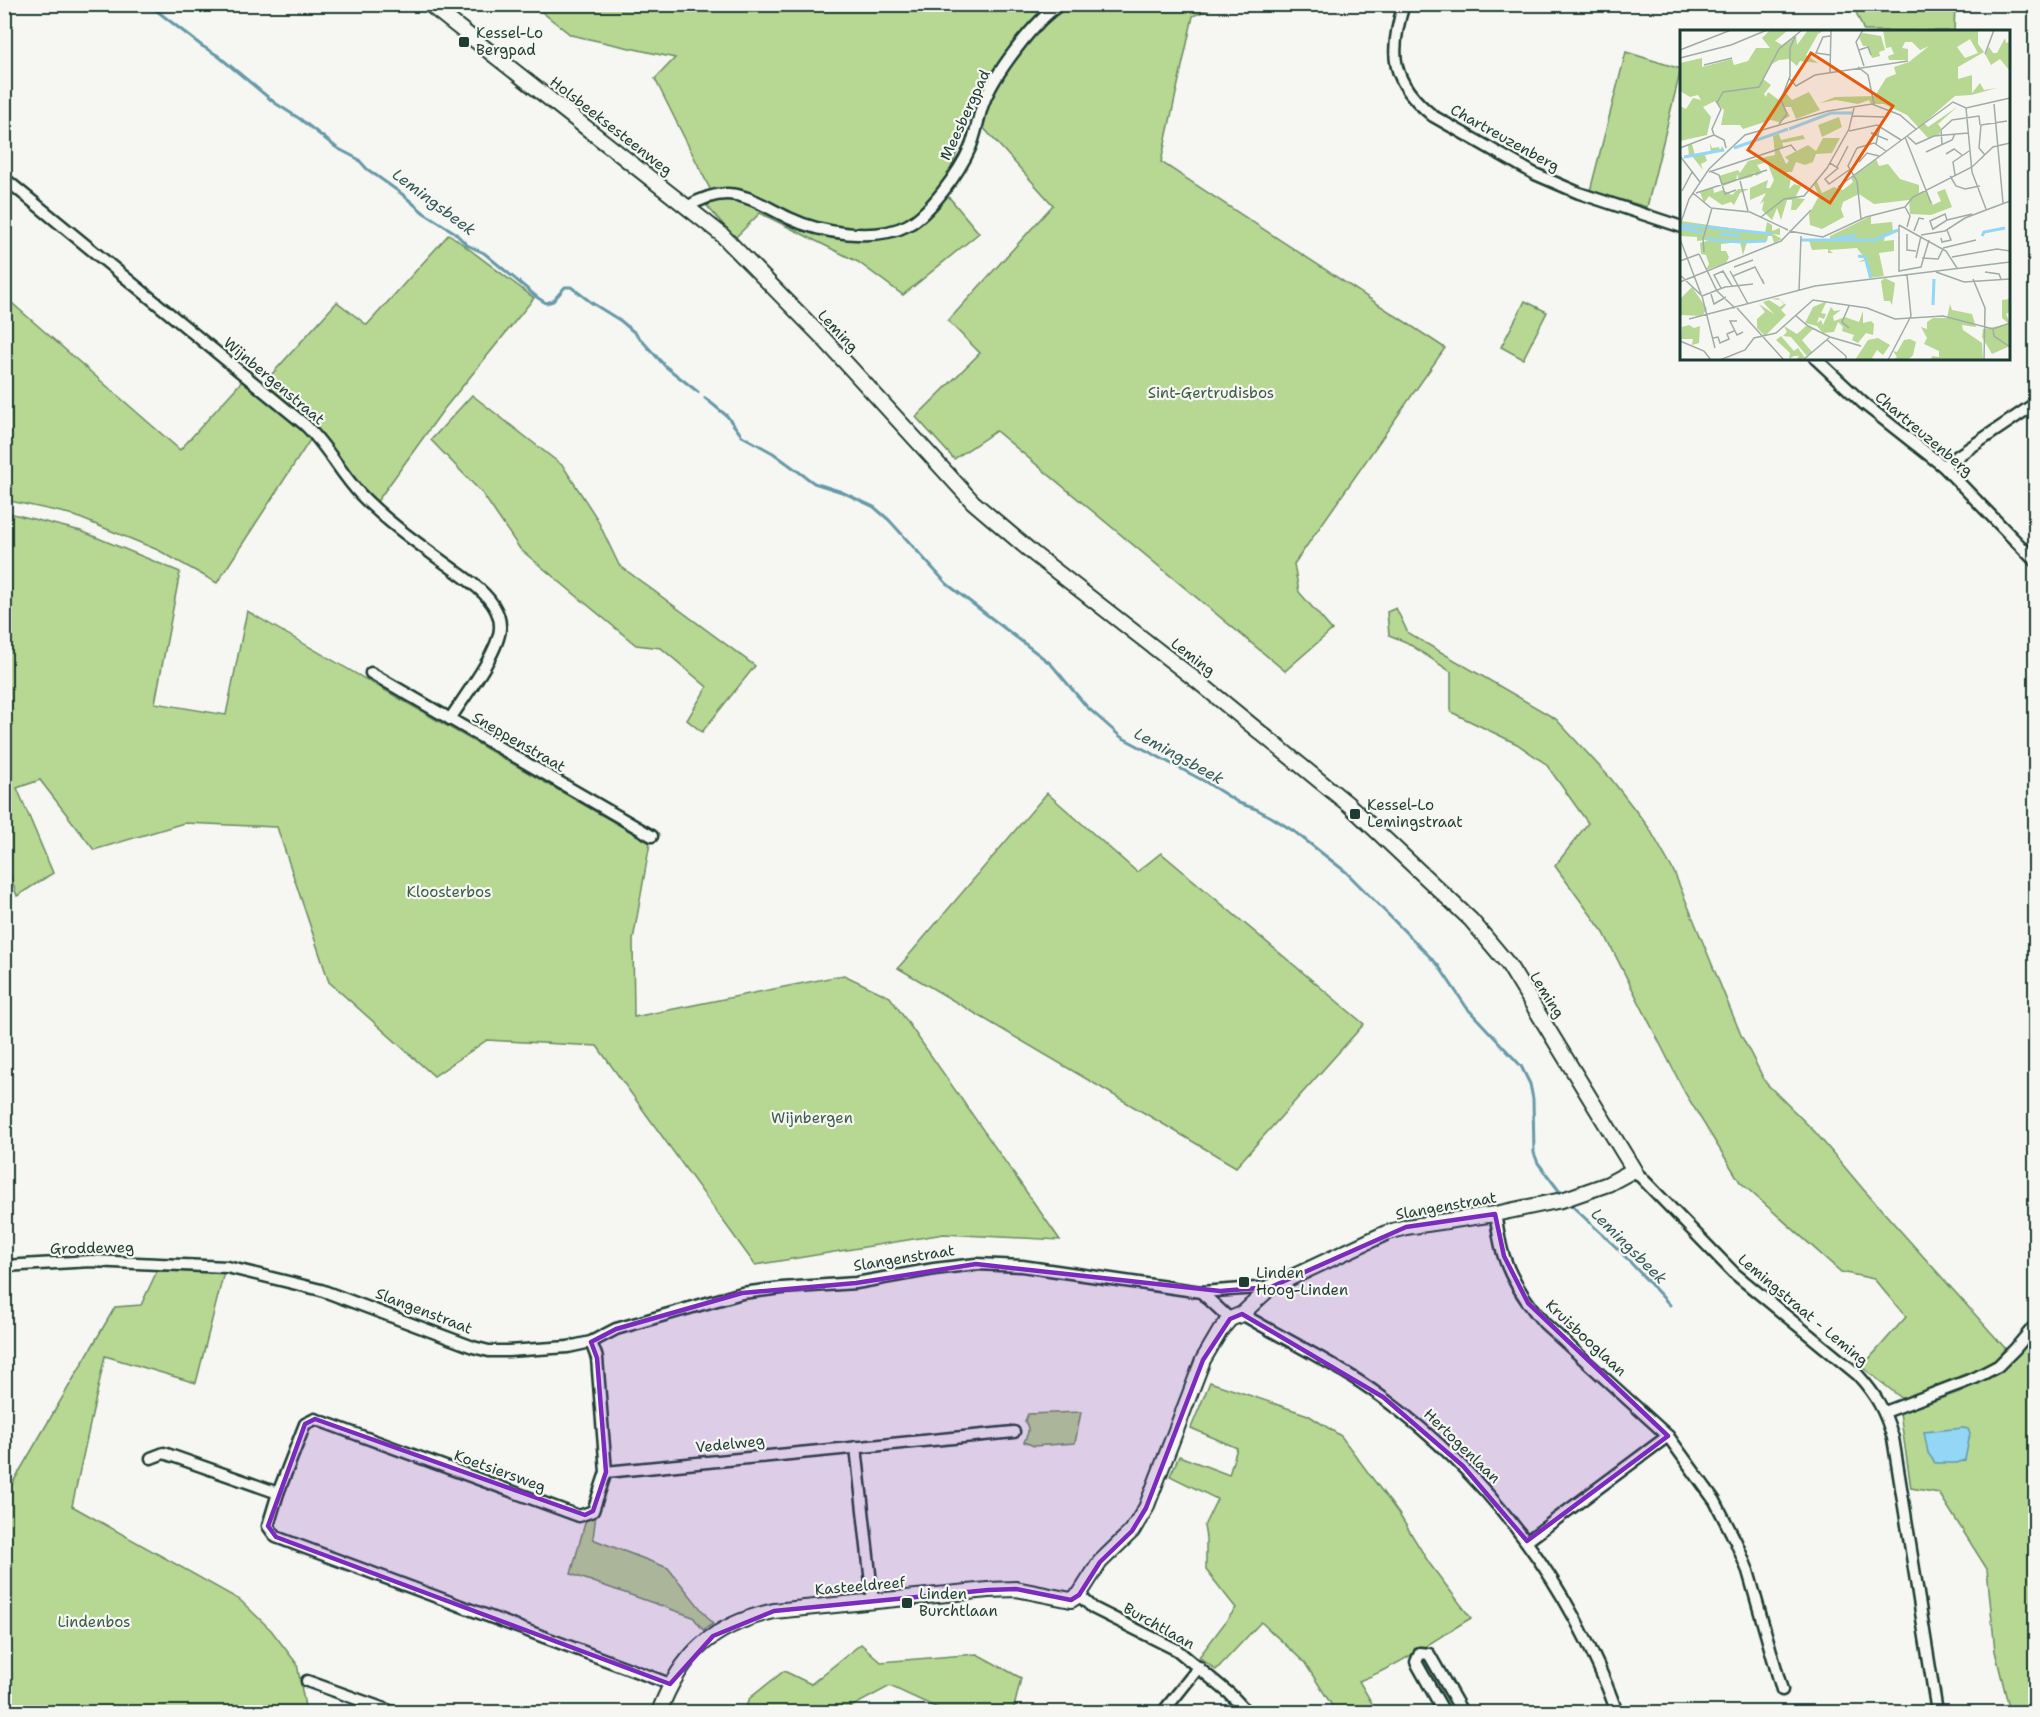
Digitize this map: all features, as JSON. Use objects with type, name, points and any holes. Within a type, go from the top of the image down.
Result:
[{"type":"street","name":"Holsbeeksesteenweg","points":[[429,4],[687,207]]},
{"type":"street","name":"Meesbergpad","points":[[687,207],[701,198],[739,195],[755,200],[790,219],[833,231],[874,235],[905,227],[932,206],[962,162],[970,148],[983,103],[993,82],[1042,19],[1061,4]]},
{"type":"street","name":"Chartreuzenberg","points":[[1404,4],[1396,31],[1395,64],[1406,90],[1426,110],[1529,171],[1579,194],[1680,226]]},
{"type":"street","name":"Wijnbergenstraat","points":[[4,178],[304,424],[315,434],[360,494],[379,512],[484,592],[499,617],[498,640],[490,657],[450,719]]},
{"type":"street","name":"Leming","points":[[687,207],[721,234],[824,339],[973,502],[1034,554],[1201,684],[1348,804],[1471,920],[1508,964],[1634,1170]]},
{"type":"street","name":"Chartreuzenberg","points":[[1817,360],[1863,403],[1943,466],[2036,562]]},
{"type":"street","points":[[1943,466],[2036,403]]},
{"type":"street","name":"Sneppenstraat","points":[[371,673],[652,836]]},
{"type":"street","name":"Slangenstraat","points":[[179,1263],[237,1268],[321,1290],[489,1351],[568,1347],[591,1342],[616,1329],[742,1293],[782,1287],[856,1283],[976,1264],[1022,1266],[1201,1292],[1271,1287],[1386,1233],[1406,1227],[1495,1214],[1569,1198],[1608,1184],[1634,1170]]},
{"type":"street","name":"Lemingstraat - Leming","points":[[1634,1170],[1734,1273],[1858,1375],[1873,1392],[1885,1412],[1893,1438],[1937,1713]]},
{"type":"street","name":"Kruisbooglaan","points":[[1495,1214],[1503,1256],[1514,1281],[1528,1303],[1544,1323],[1668,1436],[1715,1501],[1736,1542],[1758,1604],[1782,1690]]},
{"type":"street","name":"Groddeweg","points":[[4,1266],[91,1261],[179,1263]]},
{"type":"street","points":[[1079,1595],[1100,1562],[1132,1531],[1146,1508],[1203,1360],[1220,1331],[1271,1287]]},
{"type":"street","name":"Hertogenlaan","points":[[1201,1292],[1236,1317],[1311,1351],[1383,1397],[1463,1466],[1493,1498],[1527,1541],[1562,1594],[1602,1673],[1617,1713]]},
{"type":"street","points":[[1885,1412],[1975,1378],[1998,1366],[2015,1350],[2036,1324]]},
{"type":"street","name":"Koetsiersweg","points":[[591,1342],[597,1358],[606,1472],[593,1511],[579,1516],[315,1419],[305,1424],[278,1493],[268,1526],[276,1537],[670,1684]]},
{"type":"street","name":"Vedelweg","points":[[606,1472],[1014,1432]]},
{"type":"street","points":[[1527,1541],[1668,1436]]},
{"type":"street","points":[[856,1447],[873,1601]]},
{"type":"street","points":[[151,1458],[164,1453],[278,1493]]},
{"type":"street","name":"Kasteeldreef","points":[[659,1713],[670,1684],[683,1664],[698,1648],[713,1635],[752,1616],[774,1611],[997,1590],[1016,1589],[1071,1600],[1079,1595]]},
{"type":"street","name":"Burchtlaan","points":[[1079,1595],[1093,1608],[1177,1650],[1230,1694],[1247,1713]]},
{"type":"street","points":[[1444,1713],[1416,1662],[1420,1653],[1429,1654],[1462,1713]]},
{"type":"street","points":[[1163,1713],[1199,1667]]},
{"type":"street","points":[[307,1681],[393,1713]]},
{"type":"highlighted area","points":[[1495,1214],[1504,1256],[1528,1303],[1668,1436],[1527,1541],[1463,1466],[1383,1397],[1242,1314],[1230,1319],[1203,1360],[1146,1508],[1132,1531],[1100,1562],[1079,1595],[1071,1600],[1016,1589],[988,1590],[774,1611],[713,1636],[670,1684],[276,1537],[268,1526],[305,1424],[315,1419],[585,1515],[593,1511],[606,1472],[597,1358],[591,1342],[616,1329],[742,1293],[856,1283],[976,1264],[1220,1291],[1271,1287],[1406,1227]]},
{"type":"green space","name":"Sint-Gertrudisbos","points":[[533,5],[1218,5],[1193,16],[1161,162],[1445,348],[1294,564],[1299,592],[1332,630],[1285,671],[996,431],[954,459],[916,417],[980,353],[948,321],[1053,205],[971,114],[943,190],[979,233],[903,295],[858,262],[760,213],[735,238],[707,206],[716,201],[655,79],[675,58],[571,35]]},
{"type":"green space","points":[[1853,5],[1955,5],[1954,30],[1864,30]]},
{"type":"green space","points":[[1626,52],[1680,69],[1647,207],[1590,191]]},
{"type":"green space","points":[[449,234],[534,298],[444,409],[376,503],[356,481],[314,425],[263,384],[337,302],[367,325]]},
{"type":"green space","points":[[5,297],[180,450],[244,379],[312,437],[217,583],[158,550],[70,514],[5,500],[4,417],[9,393],[5,343]]},
{"type":"green space","points":[[1525,301],[1547,312],[1523,359],[1501,347]]},
{"type":"green space","points":[[472,395],[563,466],[596,517],[619,565],[755,666],[702,732],[687,720],[707,687],[661,648],[636,645],[520,549],[482,493],[431,440]]},
{"type":"green space","name":"Kloosterbos","points":[[5,512],[81,531],[180,572],[155,703],[226,715],[247,611],[650,843],[633,940],[634,1017],[844,975],[890,997],[1060,1240],[944,1234],[755,1265],[597,1046],[487,1040],[434,1076],[329,982],[277,827],[184,823],[94,850],[40,780],[17,788],[53,873],[17,896],[4,856]]},
{"type":"green space","points":[[1396,608],[1408,633],[1556,719],[1612,780],[1649,828],[1674,872],[1741,1035],[1766,1083],[1816,1133],[2005,1348],[1995,1362],[1917,1393],[1909,1404],[1862,1367],[1906,1317],[1874,1279],[1841,1272],[1740,1182],[1685,1093],[1604,933],[1555,866],[1588,823],[1546,764],[1517,744],[1451,712],[1451,672],[1406,642],[1389,635],[1387,612]]},
{"type":"green space","points":[[1047,793],[1137,872],[1161,853],[1364,1024],[1236,1167],[898,968]]},
{"type":"green space","name":"Lindenbos","points":[[157,1271],[224,1272],[196,1383],[105,1356],[72,1506],[240,1600],[271,1630],[297,1664],[306,1712],[5,1712],[5,1496],[115,1307],[141,1305]]},
{"type":"green space","points":[[2035,1332],[2035,1712],[2010,1712],[1995,1651],[1987,1569],[1939,1493],[1911,1488],[1900,1413],[1962,1391],[2000,1371]]},
{"type":"green space","points":[[1210,1382],[1308,1415],[1341,1436],[1399,1514],[1429,1563],[1471,1618],[1402,1660],[1359,1681],[1377,1712],[1336,1712],[1305,1663],[1261,1622],[1216,1670],[1199,1657],[1236,1608],[1206,1570],[1204,1526],[1217,1499],[1170,1476],[1179,1456],[1229,1475],[1237,1448],[1191,1428]]},
{"type":"green space","points":[[1081,1412],[1075,1443],[1034,1446],[1024,1442],[1028,1432],[1025,1421],[1028,1414]]},
{"type":"green space","points":[[596,1515],[593,1538],[595,1540],[668,1568],[713,1624],[703,1630],[693,1617],[571,1574],[586,1519]]},
{"type":"green space","points":[[861,1644],[881,1662],[977,1654],[1021,1678],[1013,1712],[946,1712],[890,1686],[849,1708],[851,1712],[743,1712],[750,1698],[784,1671],[811,1684]]},
{"type":"water","points":[[1968,1429],[1970,1434],[1965,1460],[1957,1463],[1935,1463],[1928,1453],[1924,1432]]},
{"type":"waterway","name":"Lemingsbeek","points":[[148,4],[217,55],[275,103],[337,148],[358,159],[367,169],[424,213],[454,232],[467,245],[484,253],[538,298],[546,303],[553,301],[565,287],[571,287],[621,321],[665,366],[698,392]]},
{"type":"waterway","name":"Lemingsbeek","points":[[705,398],[727,416],[742,436],[773,453],[814,483],[842,492],[874,507],[889,520],[947,584],[1051,664],[1087,707],[1121,737],[1204,781],[1239,803],[1273,818],[1295,832],[1346,872],[1438,965],[1467,1008],[1521,1066],[1530,1084],[1533,1099],[1534,1153],[1538,1163],[1560,1192]]},
{"type":"waterway","name":"Lemingsbeek","points":[[1571,1205],[1618,1249],[1670,1305]]},
{"type":"place","name":"Kessel-Lo Bergpad","points":[[464,42]]},
{"type":"place","name":"Kessel-Lo Lemingstraat","points":[[1355,814]]},
{"type":"place","name":"Linden Hoog-Linden","points":[[1244,1282]]},
{"type":"place","name":"Linden Burchtlaan","points":[[907,1603]]},
{"type":"park label","name":"Wijnbergen","points":[[812,1118]]}]
